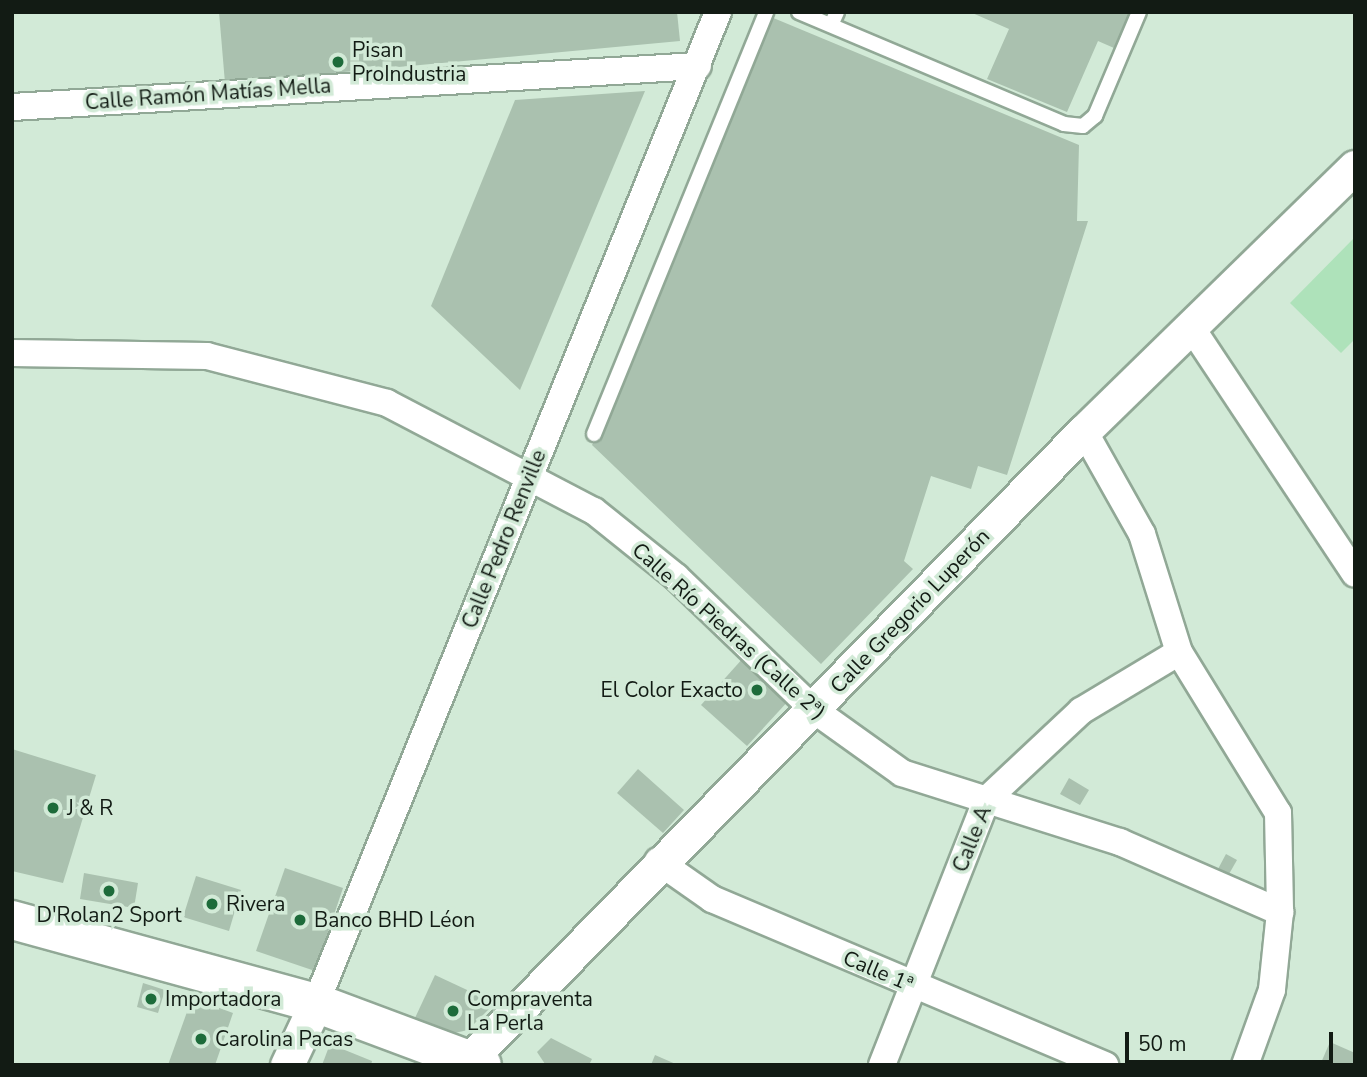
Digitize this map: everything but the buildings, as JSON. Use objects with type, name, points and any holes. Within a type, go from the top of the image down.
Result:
[{"type":"main road","points":[[12,920],[316,1003],[476,1062]]},
{"type":"street","name":"Calle Pedro Renville","points":[[287,1065],[316,1003],[718,12]]},
{"type":"street","name":"Calle Ramón Matías Mella","points":[[12,107],[698,65]]},
{"type":"street","name":"Calle Gregorio Luperón","points":[[476,1062],[658,861],[814,710],[1084,431],[1355,167]]},
{"type":"street","points":[[1191,327],[1355,574]]},
{"type":"street","name":"Calle Río Piedras (Calle 2ª)","points":[[12,353],[207,356],[387,403],[594,511],[676,577],[814,710],[902,773],[1119,842],[1280,912]]},
{"type":"street","points":[[1084,431],[1142,534],[1179,652],[1278,813],[1280,912],[1272,990],[1245,1065]]},
{"type":"street","name":"Calle A","points":[[882,1065],[988,799],[1081,712],[1179,652]]},
{"type":"street","name":"Calle 1ª","points":[[658,861],[712,899],[1105,1065]]},
{"type":"lane","points":[[594,434],[766,12]]},
{"type":"lane","points":[[799,12],[834,19],[1064,124],[1083,126],[1096,116],[1139,12]]},
{"type":"green space","points":[[1355,237],[1355,339],[1341,353],[1290,303]]},
{"type":"place","name":"Pisan ProIndustria","points":[[338,62]]},
{"type":"place","name":"El Color Exacto","points":[[757,690]]},
{"type":"place","name":"J & R","points":[[53,808]]},
{"type":"place","name":"D'Rolan2 Sport","points":[[109,891]]},
{"type":"place","name":"Rivera","points":[[212,904]]},
{"type":"place","name":"Banco BHD Léon","points":[[300,920]]},
{"type":"place","name":"Importadora","points":[[151,999]]},
{"type":"place","name":"Compraventa La Perla","points":[[453,1011]]},
{"type":"place","name":"Carolina Pacas","points":[[201,1039]]}]
